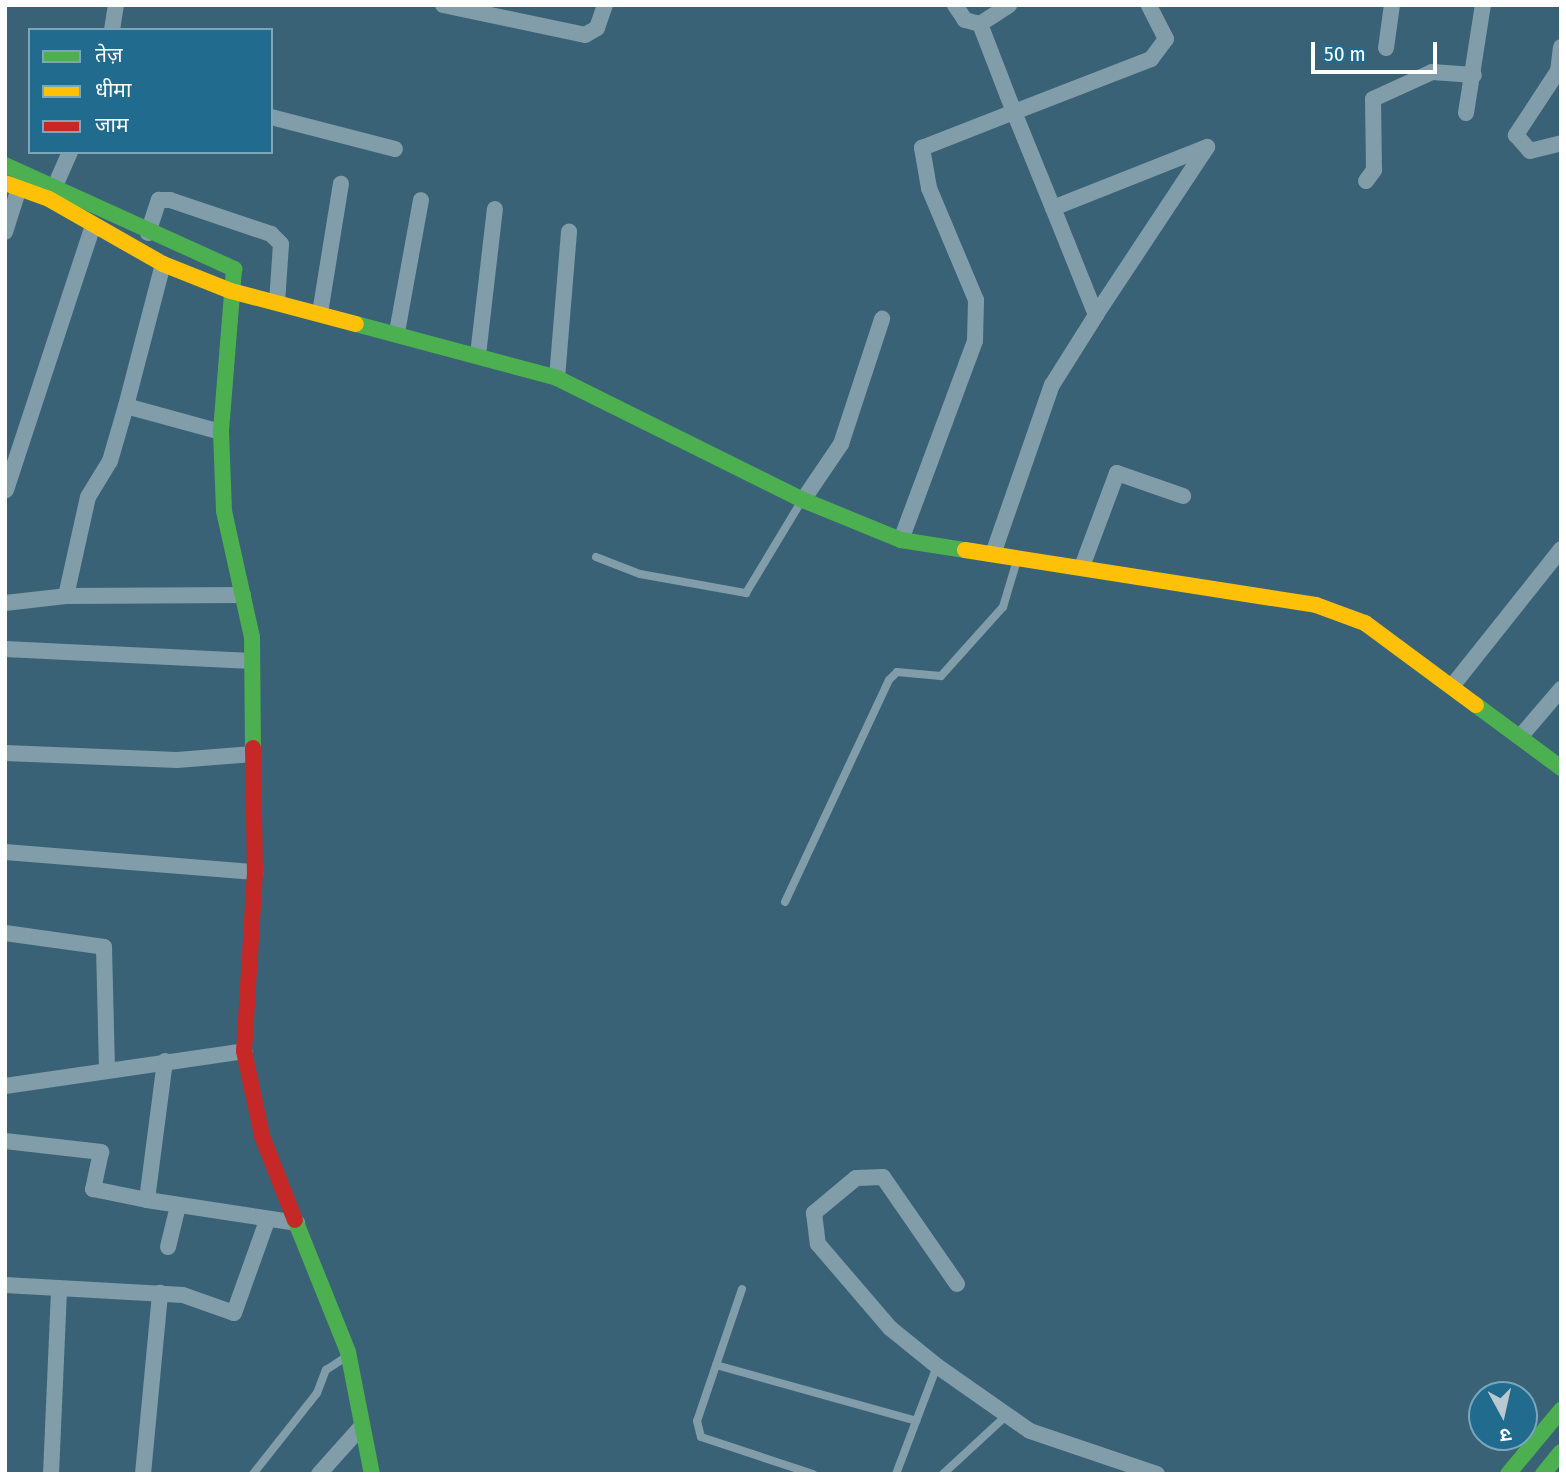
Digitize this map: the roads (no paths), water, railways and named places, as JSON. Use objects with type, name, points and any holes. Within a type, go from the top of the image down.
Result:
[{"type":"street","points":[[112,28],[116,5]]},
{"type":"street","points":[[443,5],[585,35],[597,28],[605,5]]},
{"type":"street","points":[[955,5],[965,20],[980,24],[1009,5]]},
{"type":"street","points":[[901,541],[975,341],[975,300],[929,188],[922,148],[1150,59],[1166,39],[1149,5]]},
{"type":"street","points":[[1386,48],[1392,5]]},
{"type":"street","points":[[1466,113],[1483,5]]},
{"type":"street","points":[[980,24],[1097,315]]},
{"type":"street","points":[[1561,47],[1558,71],[1516,135],[1530,152],[1561,142]]},
{"type":"street","points":[[1366,181],[1374,170],[1373,99],[1432,72],[1474,75]]},
{"type":"street","points":[[273,118],[395,149]]},
{"type":"street","points":[[993,554],[1052,385],[1207,147],[1053,208]]},
{"type":"street","points":[[52,192],[69,154]]},
{"type":"street","points":[[5,165],[52,192],[234,269],[220,432],[225,511],[243,595],[252,661],[255,872],[244,1051],[262,1136],[349,1356],[372,1474]]},
{"type":"street","points":[[320,313],[341,184]]},
{"type":"street","points":[[5,232],[12,186],[52,192],[93,226],[163,264],[231,291],[397,332],[557,377],[803,500],[901,541],[1083,564],[1136,582],[1316,605],[1365,623],[1453,685],[1561,768]]},
{"type":"street","points":[[148,233],[159,200],[170,200],[271,234],[281,244],[277,302]]},
{"type":"street","points":[[397,332],[421,200]]},
{"type":"street","points":[[478,355],[495,209]]},
{"type":"street","points":[[6,490],[93,226]]},
{"type":"street","points":[[557,377],[569,231]]},
{"type":"street","points":[[66,596],[88,497],[110,461],[163,264]]},
{"type":"street","points":[[803,500],[841,444],[882,319]]},
{"type":"street","points":[[126,406],[220,432]]},
{"type":"street","points":[[1083,564],[1117,473],[1183,496]]},
{"type":"street","points":[[1453,685],[1561,548]]},
{"type":"street","points":[[5,603],[66,596],[243,595]]},
{"type":"street","points":[[5,649],[252,661]]},
{"type":"street","points":[[1520,737],[1561,689]]},
{"type":"street","points":[[5,753],[177,760],[253,754]]},
{"type":"street","points":[[5,852],[255,872]]},
{"type":"street","points":[[5,933],[104,947],[107,1068]]},
{"type":"street","points":[[5,1086],[107,1068],[244,1051]]},
{"type":"street","points":[[147,1199],[165,1061]]},
{"type":"street","points":[[5,1140],[101,1152],[93,1189],[267,1221],[297,1223]]},
{"type":"street","points":[[957,1284],[883,1177],[856,1178],[814,1213],[818,1244],[890,1328],[937,1366],[1030,1431],[1157,1474]]},
{"type":"street","points":[[168,1247],[178,1206]]},
{"type":"street","points":[[5,1285],[160,1293],[234,1313],[267,1221]]},
{"type":"street","points":[[51,1474],[59,1288]]},
{"type":"street","points":[[143,1474],[160,1293]]},
{"type":"street","points":[[1508,1474],[1561,1410]]},
{"type":"street","points":[[319,1474],[361,1427]]},
{"type":"street","points":[[1543,1474],[1561,1452]]},
{"type":"lane","points":[[596,557],[640,574],[746,593],[803,500]]},
{"type":"lane","points":[[785,902],[889,680],[897,672],[941,676],[1003,607],[1018,557]]},
{"type":"lane","points":[[742,1289],[697,1421],[701,1437],[813,1474]]},
{"type":"lane","points":[[253,1474],[317,1393],[326,1370],[349,1356]]},
{"type":"lane","points":[[716,1365],[916,1421]]},
{"type":"lane","points":[[896,1474],[937,1366]]},
{"type":"lane","points":[[943,1474],[1007,1415]]}]
